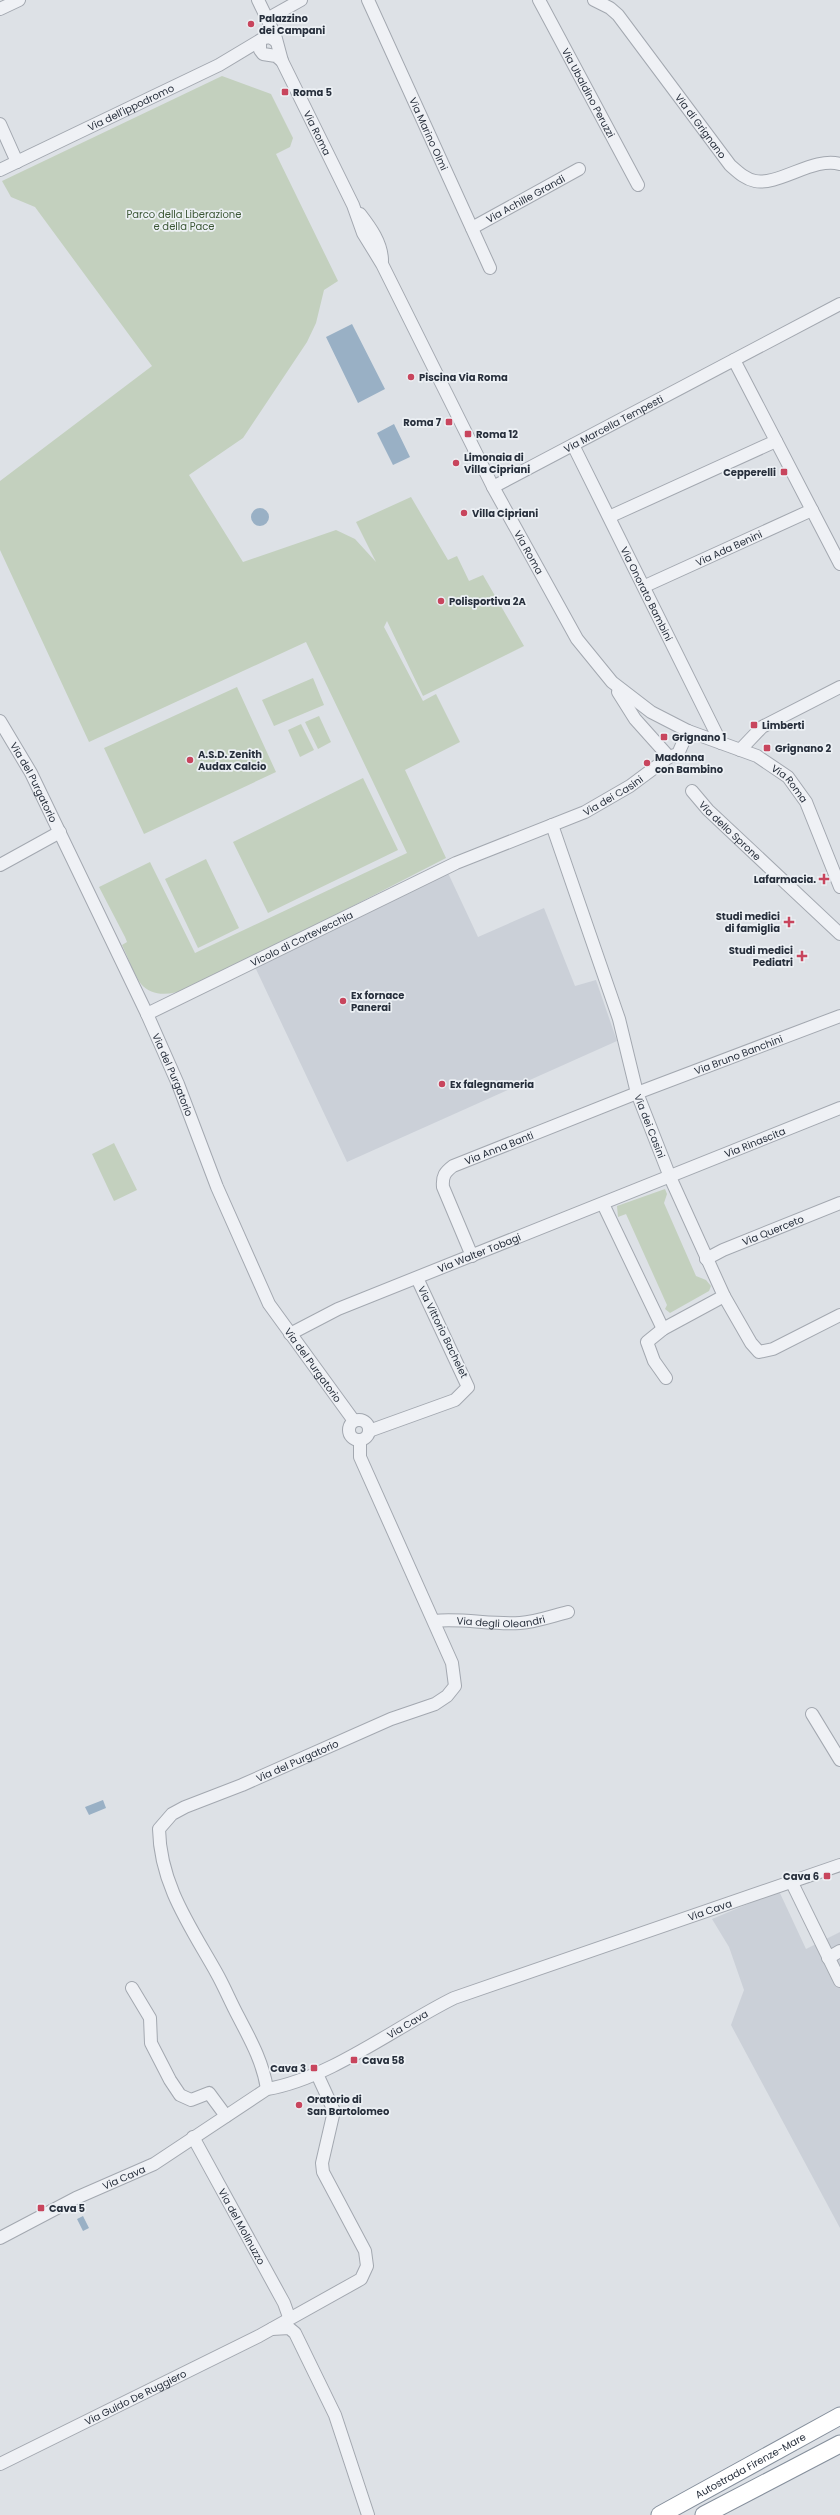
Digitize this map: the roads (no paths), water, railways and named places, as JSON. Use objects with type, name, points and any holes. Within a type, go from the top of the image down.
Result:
[{"type":"highway","name":"Autostrada Firenze-Mare","points":[[660,2515],[840,2416]]},
{"type":"highway","name":"Autostrada Firenze-Mare","points":[[704,2515],[840,2444]]},
{"type":"street","points":[[0,9],[19,0]]},
{"type":"street","points":[[258,0],[267,19],[272,42]]},
{"type":"street","points":[[267,19],[301,0]]},
{"type":"street","name":"Via Marino Olmi","points":[[368,0],[490,268]]},
{"type":"street","name":"Via Ubaldino Peruzzi","points":[[539,0],[638,185]]},
{"type":"street","name":"Via di Grignano","points":[[594,0],[610,8],[618,15],[730,165],[743,177],[757,182],[821,164],[840,164]]},
{"type":"street","name":"Via Roma","points":[[272,42],[353,205],[376,238],[382,252],[382,264],[493,486],[577,639],[612,682],[635,719],[669,757]]},
{"type":"street","name":"Via dell'ippodromo","points":[[0,170],[219,65],[272,42]]},
{"type":"street","points":[[0,124],[17,162]]},
{"type":"street","name":"Via Achille Grandi","points":[[472,228],[579,169]]},
{"type":"street","name":"Via Marcella Tempesti","points":[[493,486],[574,445],[840,304]]},
{"type":"street","points":[[734,360],[840,564]]},
{"type":"street","points":[[611,516],[776,441]]},
{"type":"street","name":"Via Onorato Bambini","points":[[574,445],[611,516],[721,743]]},
{"type":"street","name":"Via Ada Benini","points":[[645,586],[812,510]]},
{"type":"street","name":"Via Roma","points":[[612,682],[651,712],[688,731],[740,750],[773,765],[799,790],[840,887]]},
{"type":"street","points":[[740,750],[762,727],[840,687]]},
{"type":"street","name":"Via del Purgatorio","points":[[0,721],[31,772],[147,1014],[178,1084],[234,1227],[268,1304],[354,1421]]},
{"type":"street","points":[[669,757],[678,754],[688,731]]},
{"type":"street","name":"Via dei Casini","points":[[456,863],[507,841],[585,812],[630,786],[669,757]]},
{"type":"street","name":"Via dello Sprone","points":[[692,790],[708,810],[840,934]]},
{"type":"street","name":"Via dei Casini","points":[[552,825],[619,1019],[637,1092],[670,1177],[706,1259],[724,1296],[751,1343],[759,1352],[773,1349],[840,1315]]},
{"type":"street","points":[[0,864],[60,832]]},
{"type":"street","name":"Vicolo di Cortevecchia","points":[[147,1014],[456,863]]},
{"type":"street","name":"Via Bruno Banchini","points":[[637,1092],[840,1016]]},
{"type":"street","name":"Via Anna Banti","points":[[472,1256],[443,1187],[442,1178],[445,1172],[453,1166],[637,1092]]},
{"type":"street","name":"Via Rinascita","points":[[670,1177],[840,1108]]},
{"type":"street","name":"Via Walter Tobagi","points":[[290,1334],[338,1309],[670,1177]]},
{"type":"street","points":[[603,1204],[663,1329]]},
{"type":"street","name":"Via Querceto","points":[[706,1259],[723,1250],[840,1204]]},
{"type":"street","name":"Via Vittorio Bachelet","points":[[369,1431],[455,1400],[468,1387],[417,1278]]},
{"type":"street","points":[[666,1378],[654,1361],[647,1342],[663,1329],[724,1296]]},
{"type":"street","points":[[354,1421],[365,1422],[369,1431],[366,1438],[360,1441],[354,1440],[348,1431],[354,1421]]},
{"type":"street","name":"Via del Purgatorio","points":[[267,2089],[265,2074],[253,2044],[217,1974],[178,1907],[166,1878],[158,1829],[172,1814],[186,1807],[242,1785],[391,1719],[435,1704],[447,1696],[455,1686],[455,1674],[434,1621],[360,1457],[360,1441]]},
{"type":"street","name":"Via degli Oleandri","points":[[434,1621],[455,1619],[490,1623],[521,1623],[568,1612]]},
{"type":"street","points":[[812,1714],[840,1760]]},
{"type":"street","name":"Via Cava","points":[[0,2238],[76,2198],[154,2164],[267,2089],[286,2086],[317,2074],[424,2012],[454,1998],[792,1883],[840,1865]]},
{"type":"street","points":[[792,1883],[840,1981]]},
{"type":"street","points":[[828,1958],[840,1951]]},
{"type":"street","points":[[132,1988],[150,2018],[151,2043],[180,2095],[192,2100],[209,2093],[226,2116]]},
{"type":"street","name":"Via Guido De Ruggiero","points":[[0,2464],[271,2329],[289,2317],[361,2279],[366,2266],[365,2251],[323,2172],[322,2163],[334,2111],[317,2074]]},
{"type":"street","name":"Via del Molinuzzo","points":[[193,2137],[284,2303],[289,2317]]},
{"type":"street","name":"Via Guido De Ruggiero","points":[[271,2329],[289,2328],[295,2333],[334,2415],[368,2515]]},
{"type":"water","points":[[352,324],[385,389],[358,403],[326,337]]},
{"type":"water","points":[[394,424],[410,457],[393,465],[377,433]]},
{"type":"water","points":[[260,508],[266,511],[269,517],[266,523],[260,526],[254,523],[251,517],[254,511]]},
{"type":"water","points":[[103,1800],[106,1808],[89,1815],[85,1807]]},
{"type":"water","points":[[83,2216],[89,2228],[83,2231],[77,2219]]},
{"type":"place","name":"Palazzino dei Campani","points":[[251,24]]},
{"type":"place","name":"Roma 5","points":[[285,92]]},
{"type":"place","name":"Piscina Via Roma","points":[[411,377]]},
{"type":"place","name":"Roma 7","points":[[449,422]]},
{"type":"place","name":"Roma 12","points":[[468,434]]},
{"type":"place","name":"Limonaia di Villa Cipriani","points":[[456,463]]},
{"type":"place","name":"Cepperelli","points":[[784,472]]},
{"type":"place","name":"Villa Cipriani","points":[[464,513]]},
{"type":"place","name":"Polisportiva 2A","points":[[441,601]]},
{"type":"place","name":"Limberti","points":[[754,725]]},
{"type":"place","name":"Grignano 1","points":[[664,737]]},
{"type":"place","name":"Grignano 2","points":[[767,748]]},
{"type":"place","name":"A.S.D. Zenith Audax Calcio","points":[[190,760]]},
{"type":"place","name":"Madonna con Bambino","points":[[647,763]]},
{"type":"place","name":"Lafarmacia.","points":[[824,879]]},
{"type":"place","name":"Studi medici di famiglia","points":[[789,922]]},
{"type":"place","name":"Studi medici Pediatri","points":[[802,956]]},
{"type":"place","name":"Ex fornace Panerai","points":[[343,1001]]},
{"type":"place","name":"Ex falegnameria","points":[[442,1084]]},
{"type":"place","name":"Cava 6","points":[[827,1876]]},
{"type":"place","name":"Cava 58","points":[[354,2060]]},
{"type":"place","name":"Cava 3","points":[[314,2068]]},
{"type":"place","name":"Oratorio di San Bartolomeo","points":[[299,2105]]},
{"type":"place","name":"Cava 5","points":[[41,2208]]},
{"type":"park label","name":"Parco della Liberazione e della Pace","points":[[184,220]]}]
